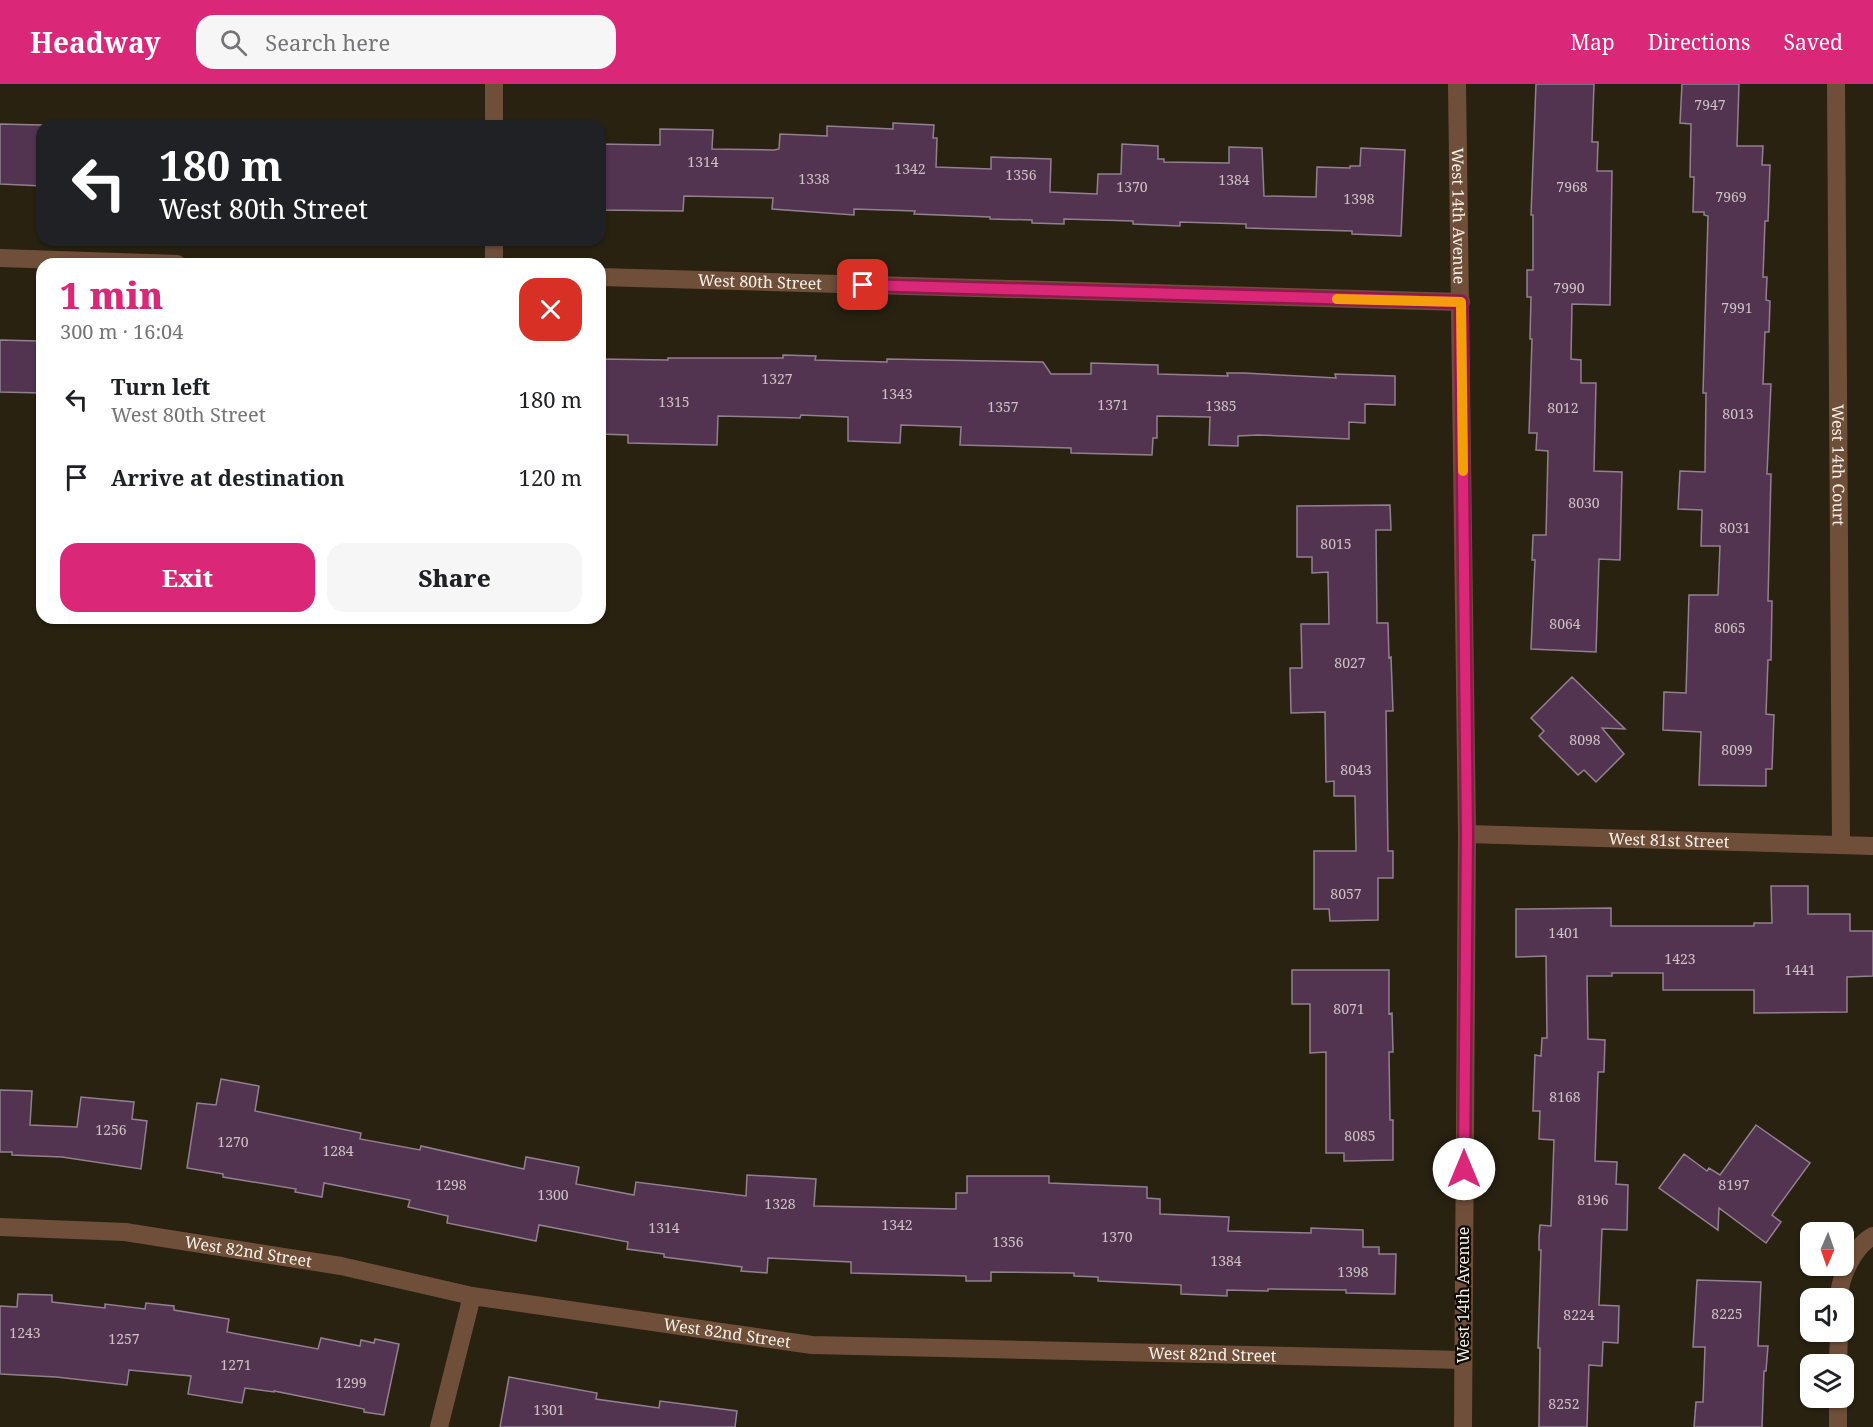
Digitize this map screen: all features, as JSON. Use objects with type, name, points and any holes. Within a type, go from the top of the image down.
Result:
[{"type":"street","points":[[494,84],[494,120]]},
{"type":"street","name":"West 14th Avenue","points":[[1457,84],[1467,834],[1463,1427]]},
{"type":"street","name":"West 14th Court","points":[[1836,84],[1841,845]]},
{"type":"street","points":[[0,258],[36,259]]},
{"type":"street","name":"West 80th Street","points":[[606,277],[1461,302]]},
{"type":"street","name":"West 81st Street","points":[[1467,834],[1873,846]]},
{"type":"street","name":"West 82nd Street","points":[[0,1227],[136,1233],[341,1266],[472,1296],[812,1345],[1463,1360]]},
{"type":"street","points":[[1839,1288],[1857,1249],[1873,1236]]},
{"type":"street","points":[[439,1427],[472,1296]]},
{"type":"street","points":[[1838,1408],[1838,1427]]},
{"type":"building","points":[[1536,84],[1594,84],[1592,142],[1598,142],[1597,171],[1612,171],[1610,305],[1572,304],[1571,359],[1581,360],[1581,383],[1596,383],[1594,471],[1622,472],[1620,560],[1599,559],[1596,652],[1531,649],[1535,560],[1532,560],[1533,535],[1546,535],[1548,451],[1536,450],[1537,433],[1529,433],[1532,339],[1530,339],[1531,297],[1527,297],[1527,270],[1533,270],[1533,215],[1531,215]]},
{"type":"building","points":[[1682,84],[1739,84],[1737,146],[1763,146],[1762,165],[1770,165],[1763,277],[1767,277],[1766,300],[1770,301],[1769,332],[1765,332],[1763,384],[1771,384],[1767,474],[1771,474],[1768,601],[1772,601],[1771,660],[1768,660],[1766,714],[1774,715],[1772,769],[1766,769],[1766,786],[1699,785],[1701,732],[1663,730],[1664,692],[1686,693],[1689,595],[1718,595],[1720,546],[1701,546],[1702,510],[1678,509],[1680,471],[1705,472],[1706,393],[1703,393],[1708,216],[1704,215],[1704,212],[1693,212],[1694,177],[1690,177],[1691,124],[1680,123]]},
{"type":"building","points":[[893,123],[934,125],[933,138],[937,138],[936,167],[991,169],[991,157],[1051,159],[1050,192],[1097,194],[1098,174],[1121,174],[1122,144],[1158,146],[1158,159],[1164,159],[1164,162],[1229,163],[1229,147],[1262,148],[1264,196],[1316,197],[1317,167],[1360,166],[1361,148],[1405,150],[1401,236],[1352,234],[1352,231],[1246,228],[1246,224],[1180,222],[1180,226],[1133,224],[1133,221],[1064,219],[1064,224],[1032,223],[1032,220],[914,214],[915,211],[854,209],[854,215],[772,209],[773,198],[684,196],[683,211],[606,210],[606,144],[660,145],[660,129],[713,130],[712,149],[774,150],[779,149],[780,134],[827,136],[827,126],[893,129]]},
{"type":"building","points":[[0,124],[36,125],[36,186],[0,184]]},
{"type":"building","points":[[0,340],[36,341],[36,393],[0,392]]},
{"type":"building","points":[[783,355],[816,356],[815,360],[887,362],[887,359],[1043,362],[1051,374],[1091,374],[1091,363],[1158,365],[1158,374],[1228,376],[1227,373],[1244,373],[1336,378],[1335,374],[1395,376],[1395,405],[1365,404],[1365,423],[1349,422],[1349,439],[1238,436],[1238,446],[1209,445],[1210,417],[1157,416],[1157,438],[1153,438],[1152,455],[1071,453],[1071,448],[960,445],[961,427],[901,425],[900,443],[848,441],[848,417],[801,415],[800,418],[718,416],[717,445],[628,443],[628,435],[606,434],[606,359],[783,358]]},
{"type":"building","points":[[1390,505],[1391,530],[1376,530],[1377,623],[1388,623],[1389,658],[1391,657],[1393,711],[1386,711],[1388,851],[1393,851],[1393,878],[1378,878],[1378,920],[1330,921],[1329,909],[1314,909],[1314,851],[1356,851],[1355,796],[1334,796],[1334,781],[1326,782],[1325,712],[1291,713],[1290,668],[1302,668],[1301,624],[1329,624],[1328,572],[1312,573],[1312,557],[1297,557],[1297,506]]},
{"type":"building","points":[[1572,677],[1625,729],[1602,728],[1624,754],[1596,782],[1584,770],[1578,775],[1539,736],[1544,731],[1531,718]]},
{"type":"building","points":[[1771,886],[1808,886],[1808,914],[1850,914],[1850,931],[1873,931],[1873,976],[1847,977],[1847,1012],[1754,1013],[1754,990],[1663,990],[1663,973],[1612,973],[1612,976],[1587,976],[1588,1039],[1605,1040],[1604,1072],[1598,1072],[1595,1161],[1617,1162],[1616,1184],[1628,1185],[1627,1230],[1602,1229],[1599,1305],[1619,1306],[1618,1343],[1603,1342],[1602,1366],[1589,1365],[1587,1427],[1539,1427],[1540,1348],[1538,1348],[1541,1250],[1539,1250],[1539,1237],[1540,1225],[1551,1226],[1554,1140],[1539,1139],[1540,1111],[1533,1111],[1535,1055],[1541,1056],[1542,1038],[1547,1038],[1546,956],[1516,957],[1516,909],[1611,908],[1611,926],[1754,926],[1754,923],[1772,923]]},
{"type":"building","points":[[1292,970],[1389,970],[1389,1014],[1392,1013],[1393,1052],[1389,1052],[1393,1160],[1344,1161],[1344,1153],[1326,1153],[1326,1052],[1310,1053],[1310,1004],[1292,1004]]},
{"type":"building","points":[[221,1079],[259,1086],[255,1111],[361,1133],[360,1139],[420,1150],[421,1146],[524,1169],[526,1157],[579,1167],[576,1184],[634,1195],[636,1182],[746,1196],[747,1175],[816,1179],[814,1206],[956,1209],[956,1193],[967,1193],[967,1176],[1049,1176],[1049,1183],[1147,1187],[1147,1198],[1160,1199],[1160,1214],[1229,1217],[1228,1231],[1311,1233],[1311,1228],[1363,1230],[1363,1247],[1379,1247],[1379,1254],[1396,1254],[1395,1294],[1346,1293],[1346,1290],[1268,1289],[1268,1291],[1227,1290],[1227,1296],[1181,1294],[1181,1285],[1098,1281],[1098,1277],[1074,1276],[1074,1273],[991,1272],[991,1281],[966,1281],[966,1276],[851,1273],[851,1262],[768,1258],[767,1273],[741,1271],[742,1267],[664,1257],[664,1254],[627,1249],[628,1242],[539,1225],[536,1241],[447,1223],[448,1216],[408,1207],[410,1200],[324,1183],[322,1197],[295,1192],[296,1189],[223,1177],[223,1174],[187,1168],[197,1103],[216,1105]]},
{"type":"building","points":[[0,1090],[32,1091],[30,1125],[77,1127],[81,1097],[134,1102],[132,1119],[147,1121],[141,1169],[62,1157],[12,1155],[12,1152],[0,1152]]},
{"type":"building","points":[[1756,1125],[1810,1163],[1772,1215],[1781,1222],[1766,1243],[1719,1208],[1718,1230],[1659,1188],[1684,1154],[1707,1171],[1709,1168],[1720,1175]]},
{"type":"building","points":[[1697,1280],[1761,1282],[1758,1346],[1768,1346],[1766,1371],[1764,1371],[1762,1427],[1694,1427],[1696,1402],[1703,1402],[1705,1347],[1693,1347]]},
{"type":"building","points":[[18,1294],[52,1295],[52,1302],[105,1308],[105,1304],[145,1309],[146,1303],[174,1306],[174,1310],[229,1319],[227,1332],[318,1349],[321,1338],[360,1346],[361,1340],[374,1343],[375,1339],[399,1344],[384,1415],[274,1391],[245,1388],[242,1403],[188,1394],[191,1376],[129,1370],[127,1385],[56,1377],[0,1374],[0,1306],[17,1307]]},
{"type":"building","points":[[509,1377],[597,1393],[596,1399],[659,1408],[660,1401],[737,1411],[735,1427],[500,1427]]},
{"type":"slow traffic","points":[[1337,299],[1461,302],[1463,471]]},
{"type":"route","points":[[863,285],[1461,302],[1467,834],[1464,1169]]}]
